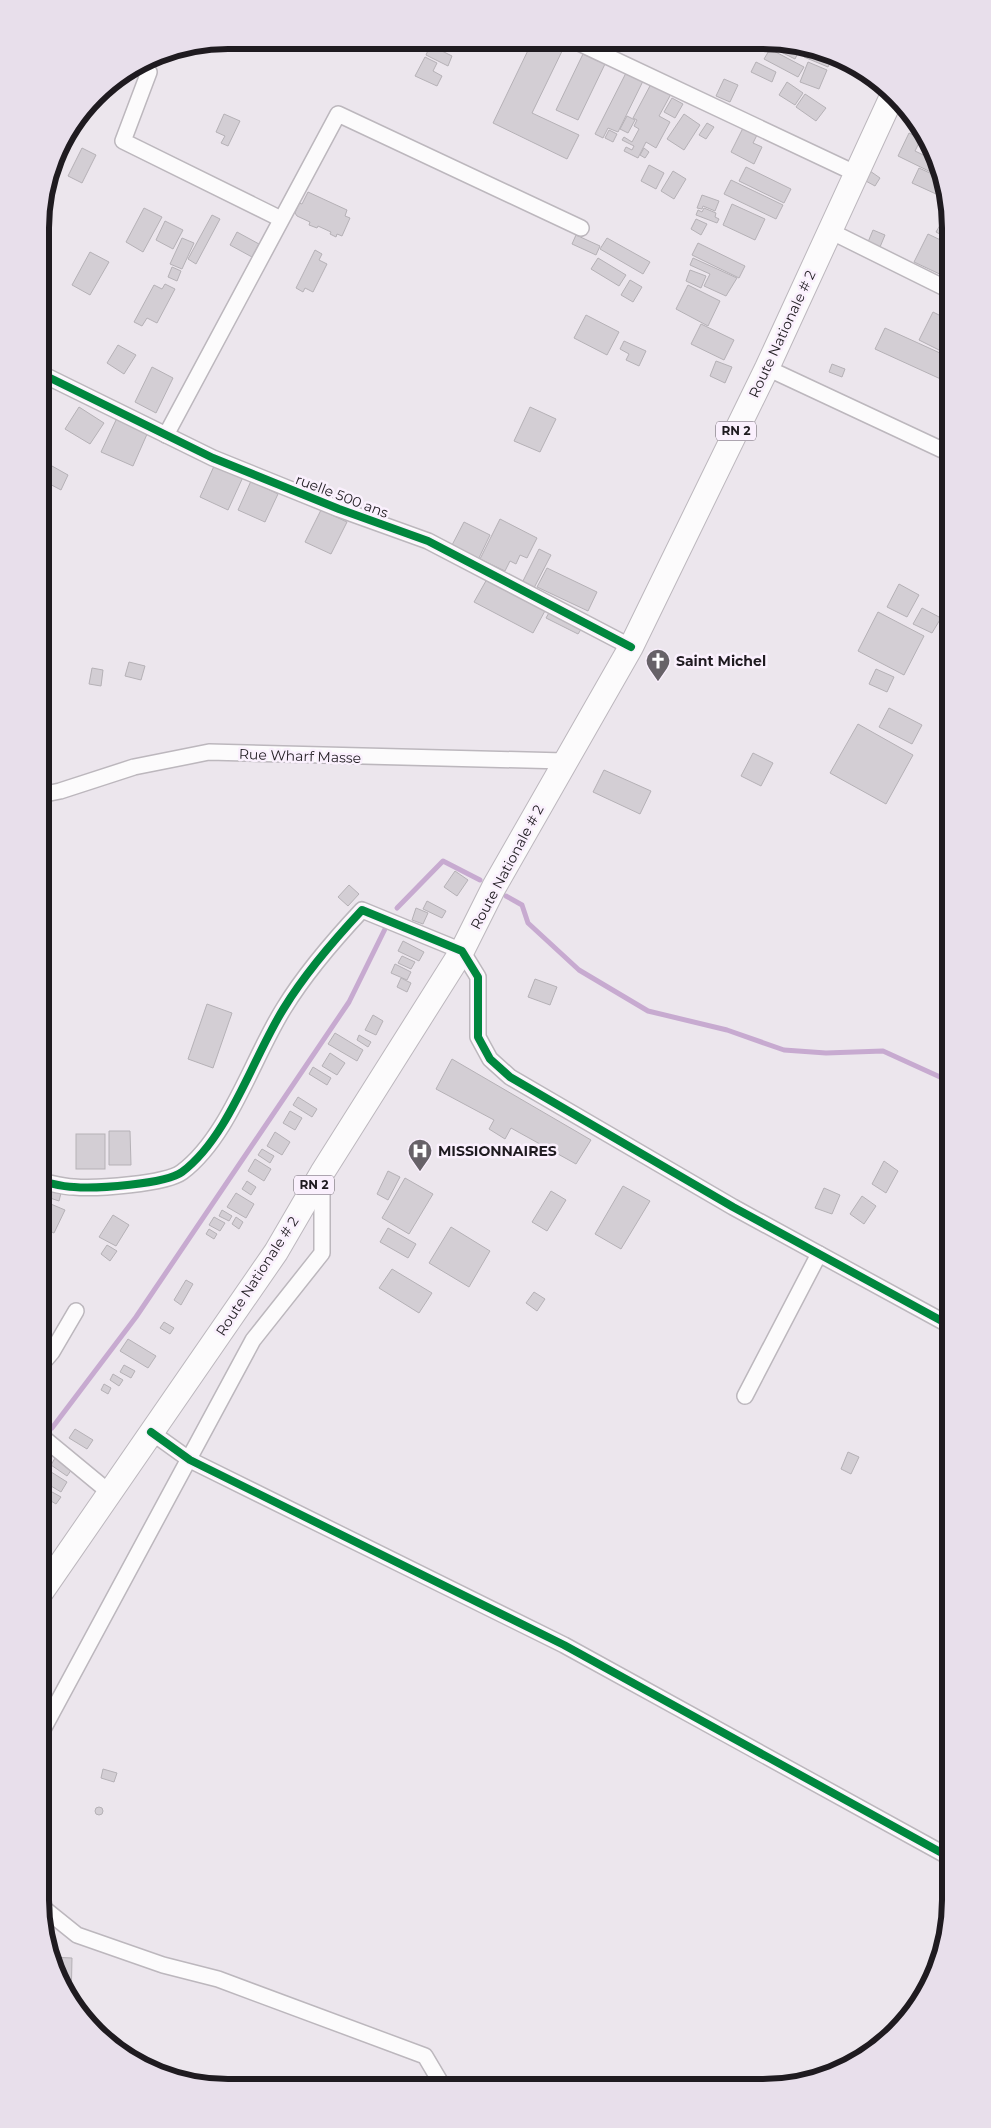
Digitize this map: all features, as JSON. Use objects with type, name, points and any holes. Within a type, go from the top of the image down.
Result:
[{"type":"main road","name":"Route Nationale # 2","points":[[49,1581],[276,1252],[322,1173],[462,951],[494,888],[564,762],[631,647],[767,368],[890,101]]},
{"type":"street","points":[[593,49],[857,174]]},
{"type":"street","points":[[144,70],[149,72],[123,141],[282,218]]},
{"type":"street","points":[[166,435],[338,114],[581,228]]},
{"type":"street","points":[[830,231],[942,287]]},
{"type":"street","points":[[767,368],[942,450]]},
{"type":"street","name":"ruelle 500 ans","points":[[49,381],[213,458],[330,506],[428,541],[631,647]]},
{"type":"street","name":"Rue Wharf Masse","points":[[49,793],[134,767],[209,752],[564,762]]},
{"type":"street","points":[[49,1183],[74,1187],[106,1186],[161,1180],[181,1173],[213,1138],[283,1009],[324,950],[362,910],[462,951],[478,977],[478,1037],[490,1059],[510,1077],[733,1207],[942,1321]]},
{"type":"street","points":[[49,1718],[253,1340],[322,1253],[322,1173]]},
{"type":"street","points":[[745,1396],[818,1254]]},
{"type":"street","points":[[49,1356],[76,1311]]},
{"type":"street","points":[[151,1432],[190,1460],[564,1645],[942,1853]]},
{"type":"street","points":[[49,1442],[109,1492]]},
{"type":"street","points":[[49,1912],[77,1935],[163,1965],[218,1980],[425,2056],[439,2079]]},
{"type":"building","points":[[429,49],[443,49],[442,51],[452,56],[448,66],[426,55]]},
{"type":"building","points":[[529,49],[563,49],[532,113],[579,135],[567,159],[493,123]]},
{"type":"building","points":[[770,49],[804,67],[798,77],[764,59]]},
{"type":"building","points":[[775,49],[798,52],[795,59]]},
{"type":"building","points":[[583,54],[605,64],[578,120],[556,110]]},
{"type":"building","points":[[806,54],[831,62],[828,67],[804,57]]},
{"type":"building","points":[[425,57],[437,63],[433,71],[442,76],[437,86],[415,76]]},
{"type":"building","points":[[756,62],[776,72],[772,82],[751,72]]},
{"type":"building","points":[[808,62],[827,70],[819,89],[800,82]]},
{"type":"building","points":[[628,69],[645,77],[618,132],[608,128],[603,138],[595,134]]},
{"type":"building","points":[[724,79],[738,85],[730,102],[716,96]]},
{"type":"building","points":[[787,82],[803,93],[795,105],[779,95]]},
{"type":"building","points":[[651,84],[671,94],[659,116],[670,122],[656,148],[646,142],[638,158],[624,151],[626,147],[632,150],[634,146],[622,140],[624,137],[632,142],[639,129],[634,126],[637,120],[633,118]]},
{"type":"building","points":[[805,94],[826,108],[816,121],[796,107]]},
{"type":"building","points":[[672,98],[683,104],[675,118],[664,112]]},
{"type":"building","points":[[224,114],[240,121],[228,146],[221,143],[225,136],[216,132]]},
{"type":"building","points":[[684,114],[700,125],[684,150],[667,139]]},
{"type":"building","points":[[627,116],[635,120],[628,133],[620,129]]},
{"type":"building","points":[[707,123],[714,127],[706,139],[699,135]]},
{"type":"building","points":[[743,128],[757,135],[753,143],[762,147],[754,164],[731,152]]},
{"type":"building","points":[[609,130],[617,134],[613,142],[605,138]]},
{"type":"building","points":[[909,133],[918,137],[920,141],[915,151],[928,157],[934,174],[898,156]]},
{"type":"building","points":[[82,148],[96,155],[82,183],[68,176]]},
{"type":"building","points":[[644,148],[649,152],[645,158],[640,155]]},
{"type":"building","points":[[649,165],[664,173],[656,189],[641,181]]},
{"type":"building","points":[[746,167],[791,189],[784,203],[739,181]]},
{"type":"building","points":[[919,168],[934,175],[939,196],[912,183]]},
{"type":"building","points":[[673,171],[686,179],[674,199],[661,191]]},
{"type":"building","points":[[870,171],[880,178],[875,186],[864,180]]},
{"type":"building","points":[[731,180],[783,205],[776,219],[724,194]]},
{"type":"building","points":[[308,192],[347,210],[345,216],[350,218],[342,236],[337,234],[336,237],[330,234],[331,232],[318,226],[317,228],[309,225],[310,222],[297,216],[295,213],[299,203],[302,204]]},
{"type":"building","points":[[702,195],[719,201],[715,211],[703,206],[702,209],[697,208]]},
{"type":"building","points":[[732,204],[765,219],[755,240],[723,225]]},
{"type":"building","points":[[144,208],[162,217],[143,252],[126,242]]},
{"type":"building","points":[[704,208],[716,213],[715,217],[719,219],[717,223],[696,215],[698,210],[702,212]]},
{"type":"building","points":[[212,215],[220,219],[196,264],[188,259]]},
{"type":"building","points":[[696,219],[707,224],[701,235],[691,229]]},
{"type":"building","points":[[165,221],[183,230],[173,249],[156,240]]},
{"type":"building","points":[[942,222],[942,235],[936,232]]},
{"type":"building","points":[[873,230],[885,235],[880,247],[868,242]]},
{"type":"building","points":[[237,232],[259,244],[252,257],[230,245]]},
{"type":"building","points":[[928,234],[942,241],[942,275],[914,262]]},
{"type":"building","points":[[576,235],[600,246],[596,255],[572,244]]},
{"type":"building","points":[[182,238],[194,243],[182,269],[170,264]]},
{"type":"building","points":[[607,238],[650,262],[643,274],[600,249]]},
{"type":"building","points":[[698,243],[745,266],[739,278],[692,255]]},
{"type":"building","points":[[315,250],[322,254],[319,260],[327,264],[313,292],[305,288],[303,292],[296,288]]},
{"type":"building","points":[[90,252],[109,262],[90,295],[72,285]]},
{"type":"building","points":[[598,258],[626,275],[619,286],[591,269]]},
{"type":"building","points":[[693,258],[737,278],[726,296],[704,286],[710,274],[690,265]]},
{"type":"building","points":[[172,267],[181,271],[177,281],[168,277]]},
{"type":"building","points":[[690,270],[706,276],[701,288],[686,281]]},
{"type":"building","points":[[630,280],[642,287],[633,302],[621,295]]},
{"type":"building","points":[[165,284],[175,289],[157,323],[147,318],[142,326],[134,322],[154,285],[162,289]]},
{"type":"building","points":[[688,285],[720,301],[708,326],[676,309]]},
{"type":"building","points":[[933,312],[942,316],[942,352],[919,340]]},
{"type":"building","points":[[586,315],[619,332],[607,355],[574,338]]},
{"type":"building","points":[[701,324],[734,340],[724,360],[691,344]]},
{"type":"building","points":[[885,328],[942,354],[942,380],[875,349]]},
{"type":"building","points":[[624,341],[646,351],[639,366],[626,360],[629,354],[620,349]]},
{"type":"building","points":[[118,345],[136,355],[124,374],[107,363]]},
{"type":"building","points":[[716,361],[732,367],[725,383],[710,376]]},
{"type":"building","points":[[832,364],[845,369],[842,377],[829,372]]},
{"type":"building","points":[[152,367],[173,378],[156,413],[135,402]]},
{"type":"building","points":[[79,407],[104,423],[90,444],[65,429]]},
{"type":"building","points":[[530,407],[556,419],[540,452],[514,441]]},
{"type":"building","points":[[117,418],[148,432],[133,466],[101,452]]},
{"type":"building","points":[[215,464],[243,477],[228,510],[200,497]]},
{"type":"building","points":[[52,466],[68,475],[61,490],[49,484],[49,472]]},
{"type":"building","points":[[251,481],[278,494],[265,522],[238,510]]},
{"type":"building","points":[[321,510],[347,522],[331,554],[305,542]]},
{"type":"building","points":[[500,519],[537,538],[527,558],[520,555],[516,564],[510,561],[505,571],[480,559]]},
{"type":"building","points":[[464,522],[490,535],[478,560],[451,547]]},
{"type":"building","points":[[539,549],[551,555],[534,588],[522,583]]},
{"type":"building","points":[[547,568],[597,592],[588,611],[537,587]]},
{"type":"building","points":[[487,579],[546,609],[533,633],[474,602]]},
{"type":"building","points":[[899,584],[919,595],[907,617],[887,607]]},
{"type":"building","points":[[922,608],[941,618],[932,633],[913,624]]},
{"type":"building","points":[[550,611],[582,628],[578,634],[546,618]]},
{"type":"building","points":[[878,612],[924,636],[904,675],[858,651]]},
{"type":"building","points":[[129,662],[145,666],[141,680],[125,676]]},
{"type":"building","points":[[92,668],[103,670],[101,686],[89,684]]},
{"type":"building","points":[[876,669],[894,677],[887,692],[869,684]]},
{"type":"building","points":[[889,708],[922,725],[912,744],[879,727]]},
{"type":"building","points":[[858,724],[913,755],[886,804],[830,773]]},
{"type":"building","points":[[753,753],[773,763],[761,786],[741,776]]},
{"type":"building","points":[[604,770],[651,791],[640,814],[593,792]]},
{"type":"building","points":[[455,871],[468,880],[457,896],[444,887]]},
{"type":"building","points":[[349,885],[359,894],[348,906],[338,897]]},
{"type":"building","points":[[427,901],[446,911],[442,918],[423,909]]},
{"type":"building","points":[[416,908],[428,913],[423,924],[412,920]]},
{"type":"building","points":[[403,941],[424,952],[419,961],[398,951]]},
{"type":"building","points":[[402,956],[415,962],[411,969],[398,963]]},
{"type":"building","points":[[395,964],[411,972],[407,980],[391,973]]},
{"type":"building","points":[[401,978],[411,983],[407,992],[397,987]]},
{"type":"building","points":[[535,979],[557,987],[550,1005],[528,997]]},
{"type":"building","points":[[207,1004],[232,1013],[213,1068],[188,1059]]},
{"type":"building","points":[[373,1015],[383,1021],[376,1035],[365,1030]]},
{"type":"building","points":[[335,1033],[363,1050],[357,1061],[328,1044]]},
{"type":"building","points":[[359,1035],[371,1042],[368,1047],[357,1040]]},
{"type":"building","points":[[330,1053],[345,1063],[337,1075],[322,1066]]},
{"type":"building","points":[[452,1059],[591,1140],[576,1164],[511,1128],[505,1139],[489,1129],[494,1120],[436,1089]]},
{"type":"building","points":[[313,1067],[331,1078],[327,1085],[309,1074]]},
{"type":"building","points":[[298,1097],[317,1109],[312,1117],[293,1105]]},
{"type":"building","points":[[290,1111],[302,1118],[295,1130],[283,1123]]},
{"type":"building","points":[[109,1131],[130,1131],[131,1165],[109,1165]]},
{"type":"building","points":[[275,1132],[290,1142],[282,1155],[267,1146]]},
{"type":"building","points":[[76,1134],[105,1134],[105,1169],[76,1169]]},
{"type":"building","points":[[262,1149],[274,1156],[270,1163],[258,1155]]},
{"type":"building","points":[[255,1159],[271,1169],[264,1181],[248,1171]]},
{"type":"building","points":[[884,1161],[898,1171],[886,1193],[872,1184]]},
{"type":"building","points":[[388,1171],[400,1177],[388,1200],[377,1194]]},
{"type":"building","points":[[405,1178],[433,1194],[409,1234],[382,1218]]},
{"type":"building","points":[[247,1181],[256,1187],[251,1195],[242,1189]]},
{"type":"building","points":[[623,1186],[650,1201],[621,1249],[595,1234]]},
{"type":"building","points":[[824,1188],[840,1195],[832,1214],[815,1208]]},
{"type":"building","points":[[50,1190],[61,1193],[59,1201],[49,1198]]},
{"type":"building","points":[[551,1191],[566,1200],[547,1231],[532,1222]]},
{"type":"building","points":[[236,1193],[254,1204],[246,1218],[227,1207]]},
{"type":"building","points":[[862,1196],[876,1206],[864,1224],[850,1214]]},
{"type":"building","points":[[49,1203],[65,1210],[54,1233],[49,1231]]},
{"type":"building","points":[[222,1210],[232,1216],[229,1221],[219,1216]]},
{"type":"building","points":[[113,1215],[129,1225],[116,1246],[99,1237]]},
{"type":"building","points":[[214,1217],[225,1223],[220,1231],[209,1225]]},
{"type":"building","points":[[236,1217],[243,1222],[239,1229],[232,1224]]},
{"type":"building","points":[[451,1227],[490,1251],[469,1287],[429,1263]]},
{"type":"building","points":[[388,1228],[416,1244],[408,1258],[380,1242]]},
{"type":"building","points":[[209,1229],[217,1234],[214,1239],[206,1234]]},
{"type":"building","points":[[107,1245],[117,1251],[110,1261],[101,1254]]},
{"type":"building","points":[[392,1269],[432,1293],[419,1313],[379,1288]]},
{"type":"building","points":[[186,1280],[193,1284],[181,1305],[174,1300]]},
{"type":"building","points":[[534,1292],[545,1299],[537,1311],[526,1303]]},
{"type":"building","points":[[164,1322],[174,1328],[170,1334],[160,1328]]},
{"type":"building","points":[[128,1339],[156,1356],[148,1368],[120,1351]]},
{"type":"building","points":[[124,1365],[135,1371],[131,1378],[120,1372]]},
{"type":"building","points":[[113,1374],[123,1380],[119,1386],[110,1380]]},
{"type":"building","points":[[104,1384],[111,1388],[108,1394],[101,1390]]},
{"type":"building","points":[[75,1429],[93,1440],[87,1449],[69,1438]]},
{"type":"building","points":[[848,1452],[859,1457],[851,1474],[841,1469]]},
{"type":"building","points":[[55,1458],[72,1469],[67,1476],[51,1465]]},
{"type":"building","points":[[49,1471],[67,1482],[61,1492],[49,1485]]},
{"type":"building","points":[[49,1490],[61,1497],[56,1504],[49,1500]]},
{"type":"building","points":[[103,1769],[117,1773],[114,1782],[101,1778]]},
{"type":"building","points":[[99,1807],[103,1811],[99,1815],[95,1811]]},
{"type":"building","points":[[58,1957],[72,1958],[71,1987]]},
{"type":"waterway","points":[[397,908],[443,861],[480,880]]},
{"type":"waterway","points":[[506,896],[522,905],[528,923],[579,970],[648,1011],[727,1030],[784,1050],[826,1053],[883,1051],[942,1078]]},
{"type":"waterway","points":[[52,1428],[136,1317],[349,1002],[385,929]]},
{"type":"cycle path","points":[[49,377],[213,458],[339,509],[428,541],[631,647]]},
{"type":"cycle path","points":[[49,1183],[70,1187],[113,1186],[161,1180],[182,1172],[199,1157],[227,1118],[292,995],[320,957],[362,910],[462,951],[478,977],[478,1037],[490,1059],[510,1077],[733,1207],[942,1321]]},
{"type":"cycle path","points":[[151,1432],[190,1460],[564,1645],[942,1853]]},
{"type":"place","name":"Saint Michel","points":[[658,682]]},
{"type":"place","name":"MISSIONNAIRES","points":[[420,1172]]}]
